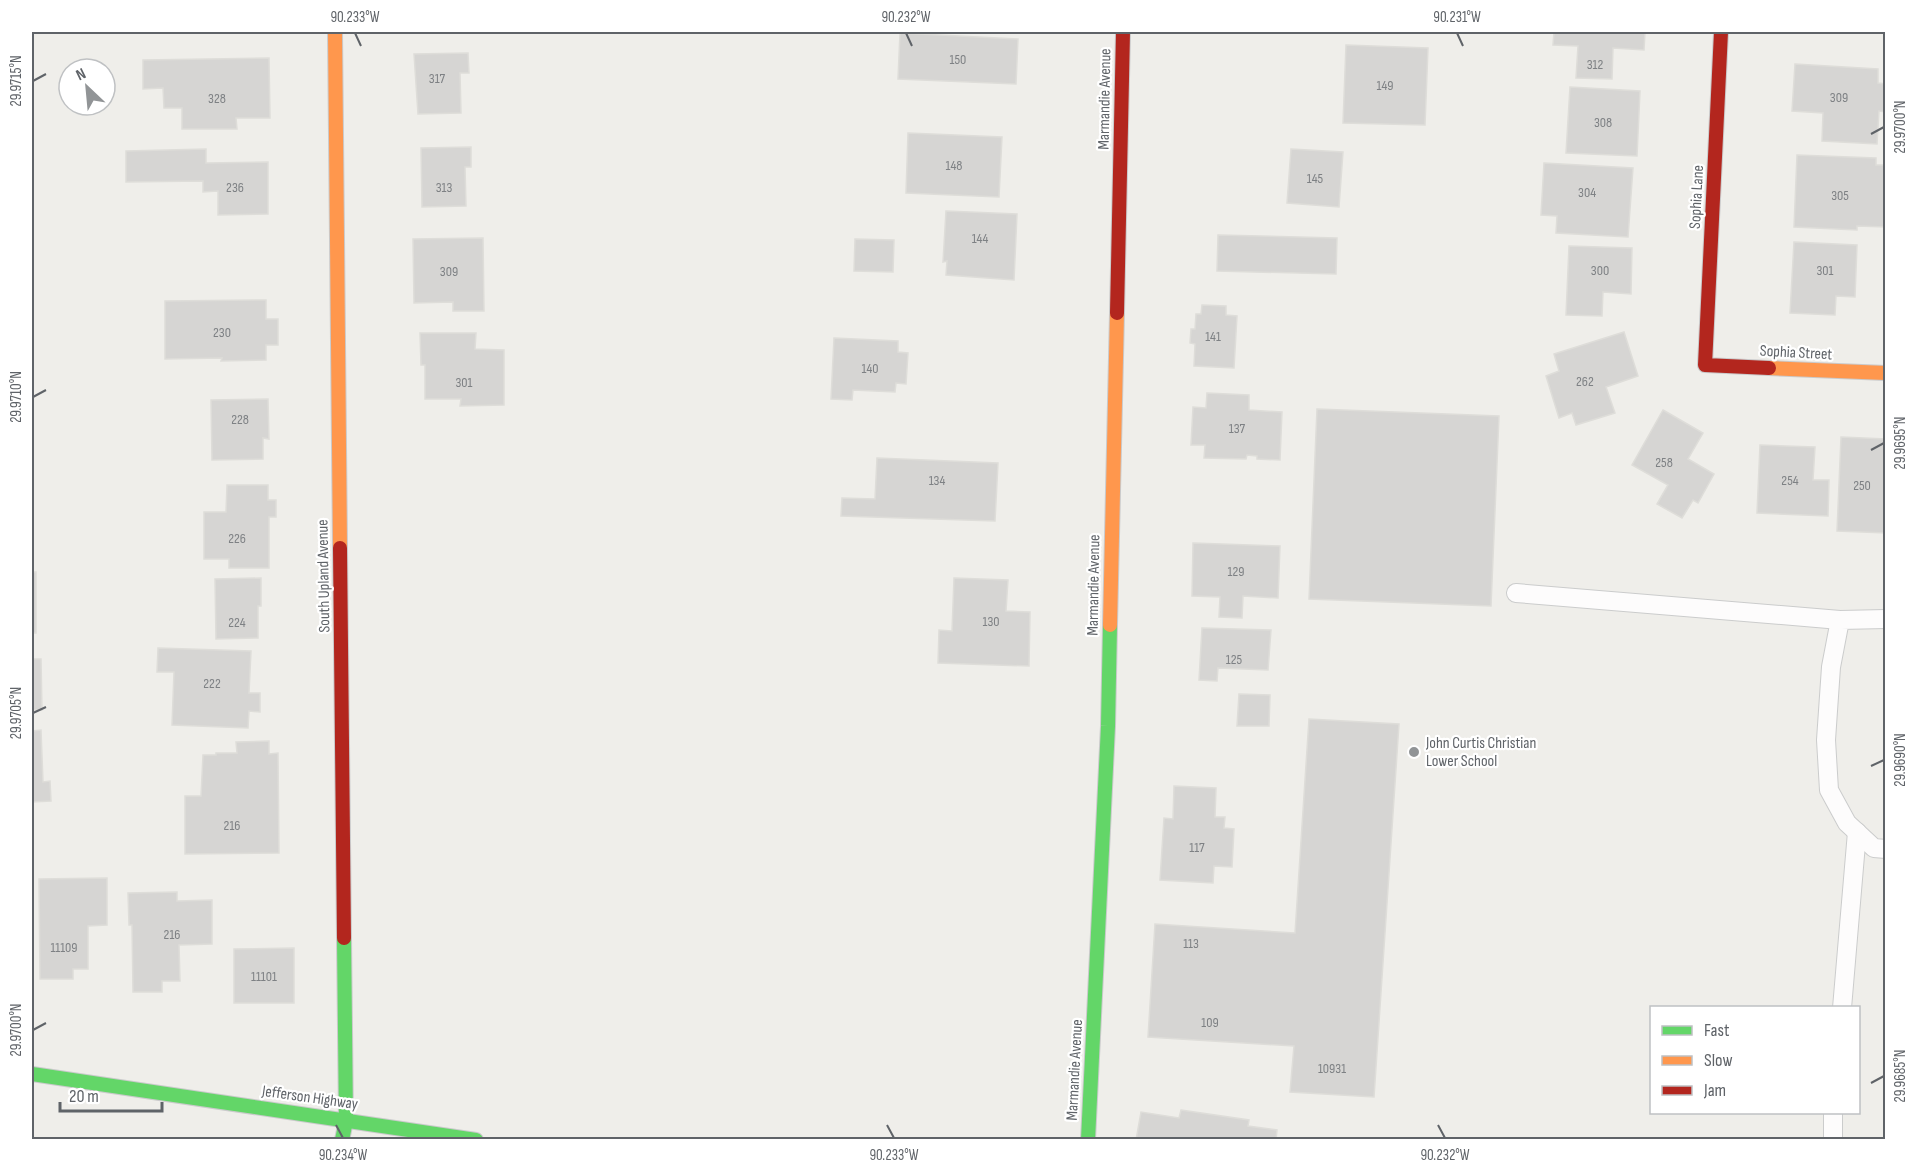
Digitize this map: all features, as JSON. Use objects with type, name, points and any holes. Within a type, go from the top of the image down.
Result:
[{"type":"street","name":"South Upland Avenue","points":[[335,32],[346,1120],[342,1140]]},
{"type":"street","name":"Marmandie Avenue","points":[[1088,1140],[1108,726],[1123,32]]},
{"type":"street","name":"Sophia Lane","points":[[1705,365],[1721,32]]},
{"type":"street","name":"Sophia Street","points":[[1705,365],[1886,373]]},
{"type":"street","name":"Jefferson Highway","points":[[32,1074],[477,1140]]},
{"type":"lane","points":[[1516,593],[1840,620],[1886,619]]},
{"type":"lane","points":[[1840,620],[1831,667],[1827,719],[1829,790],[1847,823],[1874,848],[1886,849]]},
{"type":"lane","points":[[1842,1006],[1857,832]]},
{"type":"lane","points":[[1833,1114],[1833,1140]]},
{"type":"building","points":[[1554,32],[1645,32],[1644,50],[1613,48],[1612,79],[1576,78],[1578,46],[1553,45]]},
{"type":"building","points":[[900,33],[1018,39],[1016,84],[898,79]]},
{"type":"building","points":[[1346,45],[1428,48],[1425,125],[1343,123]]},
{"type":"building","points":[[468,53],[469,73],[460,73],[461,113],[418,114],[414,54]]},
{"type":"building","points":[[269,58],[270,118],[236,118],[237,129],[182,129],[182,108],[164,108],[163,88],[143,89],[143,60]]},
{"type":"building","points":[[1795,64],[1878,69],[1878,83],[1886,84],[1886,112],[1879,111],[1877,144],[1822,141],[1823,113],[1792,111]]},
{"type":"building","points":[[1570,87],[1640,91],[1637,156],[1566,153]]},
{"type":"building","points":[[908,133],[1002,137],[999,197],[906,193]]},
{"type":"building","points":[[471,147],[471,167],[465,167],[466,206],[422,207],[421,148]]},
{"type":"building","points":[[206,149],[206,163],[268,162],[268,214],[218,215],[218,191],[203,192],[203,181],[126,182],[126,151]]},
{"type":"building","points":[[1291,149],[1343,152],[1339,207],[1287,203]]},
{"type":"building","points":[[1797,155],[1876,158],[1876,165],[1886,165],[1886,227],[1857,226],[1857,230],[1794,227]]},
{"type":"building","points":[[1544,163],[1633,168],[1628,237],[1556,233],[1557,216],[1541,215]]},
{"type":"building","points":[[946,211],[1017,214],[1014,280],[946,275],[947,261],[943,262]]},
{"type":"building","points":[[1218,235],[1337,238],[1336,274],[1217,271]]},
{"type":"building","points":[[483,238],[484,311],[453,311],[453,302],[414,303],[413,239]]},
{"type":"building","points":[[855,239],[894,240],[893,272],[854,271]]},
{"type":"building","points":[[1794,242],[1857,245],[1855,297],[1836,296],[1835,315],[1790,313]]},
{"type":"building","points":[[1569,246],[1632,248],[1631,294],[1603,292],[1602,316],[1566,315]]},
{"type":"building","points":[[266,300],[266,319],[278,319],[278,345],[266,345],[266,360],[165,359],[165,301]]},
{"type":"building","points":[[1202,305],[1226,306],[1226,315],[1237,316],[1234,368],[1194,366],[1195,344],[1190,343],[1191,329],[1195,329],[1196,314],[1201,314]]},
{"type":"building","points":[[1624,332],[1638,376],[1606,387],[1615,413],[1576,425],[1572,413],[1559,418],[1546,376],[1559,371],[1554,354]]},
{"type":"building","points":[[420,333],[476,333],[475,349],[504,350],[504,405],[460,406],[461,399],[425,399],[425,365],[421,365]]},
{"type":"building","points":[[834,338],[898,341],[898,352],[908,353],[906,384],[896,383],[895,392],[853,390],[852,400],[831,399]]},
{"type":"building","points":[[1207,393],[1249,395],[1249,410],[1282,412],[1280,460],[1257,459],[1257,456],[1247,455],[1246,459],[1204,458],[1205,445],[1191,445],[1193,407],[1206,408]]},
{"type":"building","points":[[268,399],[269,439],[263,438],[263,459],[212,460],[211,400]]},
{"type":"building","points":[[1317,409],[1499,416],[1491,606],[1309,599]]},
{"type":"building","points":[[1663,410],[1703,433],[1688,459],[1714,474],[1698,503],[1693,500],[1682,518],[1657,504],[1668,485],[1632,465]]},
{"type":"building","points":[[1841,437],[1886,439],[1886,533],[1837,531]]},
{"type":"building","points":[[1760,445],[1815,447],[1813,480],[1829,480],[1828,516],[1757,513]]},
{"type":"building","points":[[877,458],[998,463],[995,521],[841,516],[842,498],[875,499]]},
{"type":"building","points":[[227,485],[268,485],[268,500],[276,500],[276,517],[269,517],[269,568],[229,568],[229,559],[204,559],[204,512],[226,512]]},
{"type":"building","points":[[1193,543],[1280,546],[1278,598],[1243,596],[1242,618],[1219,617],[1220,597],[1192,596]]},
{"type":"building","points":[[32,572],[36,572],[36,633],[32,633]]},
{"type":"building","points":[[261,578],[258,638],[216,639],[215,579]]},
{"type":"building","points":[[954,578],[1008,580],[1006,611],[1030,612],[1029,666],[938,663],[939,630],[952,631]]},
{"type":"building","points":[[1202,628],[1271,630],[1268,670],[1218,668],[1217,681],[1199,680]]},
{"type":"building","points":[[158,648],[251,651],[249,693],[260,693],[260,712],[249,711],[248,728],[172,725],[174,672],[157,672]]},
{"type":"building","points":[[32,659],[41,659],[42,710],[32,710]]},
{"type":"building","points":[[1239,694],[1270,695],[1269,726],[1237,726]]},
{"type":"building","points":[[1309,719],[1399,724],[1374,1097],[1290,1092],[1294,1046],[1148,1037],[1155,924],[1295,933]]},
{"type":"building","points":[[41,730],[43,782],[50,781],[51,801],[32,802],[32,731]]},
{"type":"building","points":[[269,741],[269,754],[278,753],[279,853],[185,854],[185,796],[201,796],[203,755],[237,753],[236,742]]},
{"type":"building","points":[[1174,786],[1216,788],[1215,817],[1225,817],[1224,828],[1234,829],[1232,867],[1214,866],[1213,883],[1160,880],[1164,818],[1173,819]]},
{"type":"building","points":[[107,878],[107,925],[88,926],[88,969],[73,969],[73,979],[40,979],[39,879]]},
{"type":"building","points":[[177,892],[177,901],[212,900],[212,944],[179,945],[180,981],[162,981],[162,992],[133,992],[132,925],[129,925],[128,893]]},
{"type":"building","points":[[294,948],[294,1003],[234,1003],[234,949]]},
{"type":"building","points":[[1181,1110],[1249,1120],[1248,1126],[1277,1130],[1276,1140],[1136,1140],[1141,1112],[1179,1118]]},
{"type":"traffic: fast","points":[[1088,1140],[1108,726],[1110,625]]},
{"type":"traffic: fast","points":[[342,1140],[346,1121],[344,938]]},
{"type":"traffic: fast","points":[[32,1074],[476,1140]]},
{"type":"traffic: slow","points":[[335,32],[340,548]]},
{"type":"traffic: slow","points":[[1110,625],[1117,313]]},
{"type":"traffic: slow","points":[[1769,368],[1886,373]]},
{"type":"traffic: jam","points":[[1117,313],[1123,32]]},
{"type":"traffic: jam","points":[[1721,32],[1705,365],[1769,368]]},
{"type":"traffic: jam","points":[[340,548],[344,938]]},
{"type":"place","name":"John Curtis Christian Lower School","points":[[1414,752]]}]
